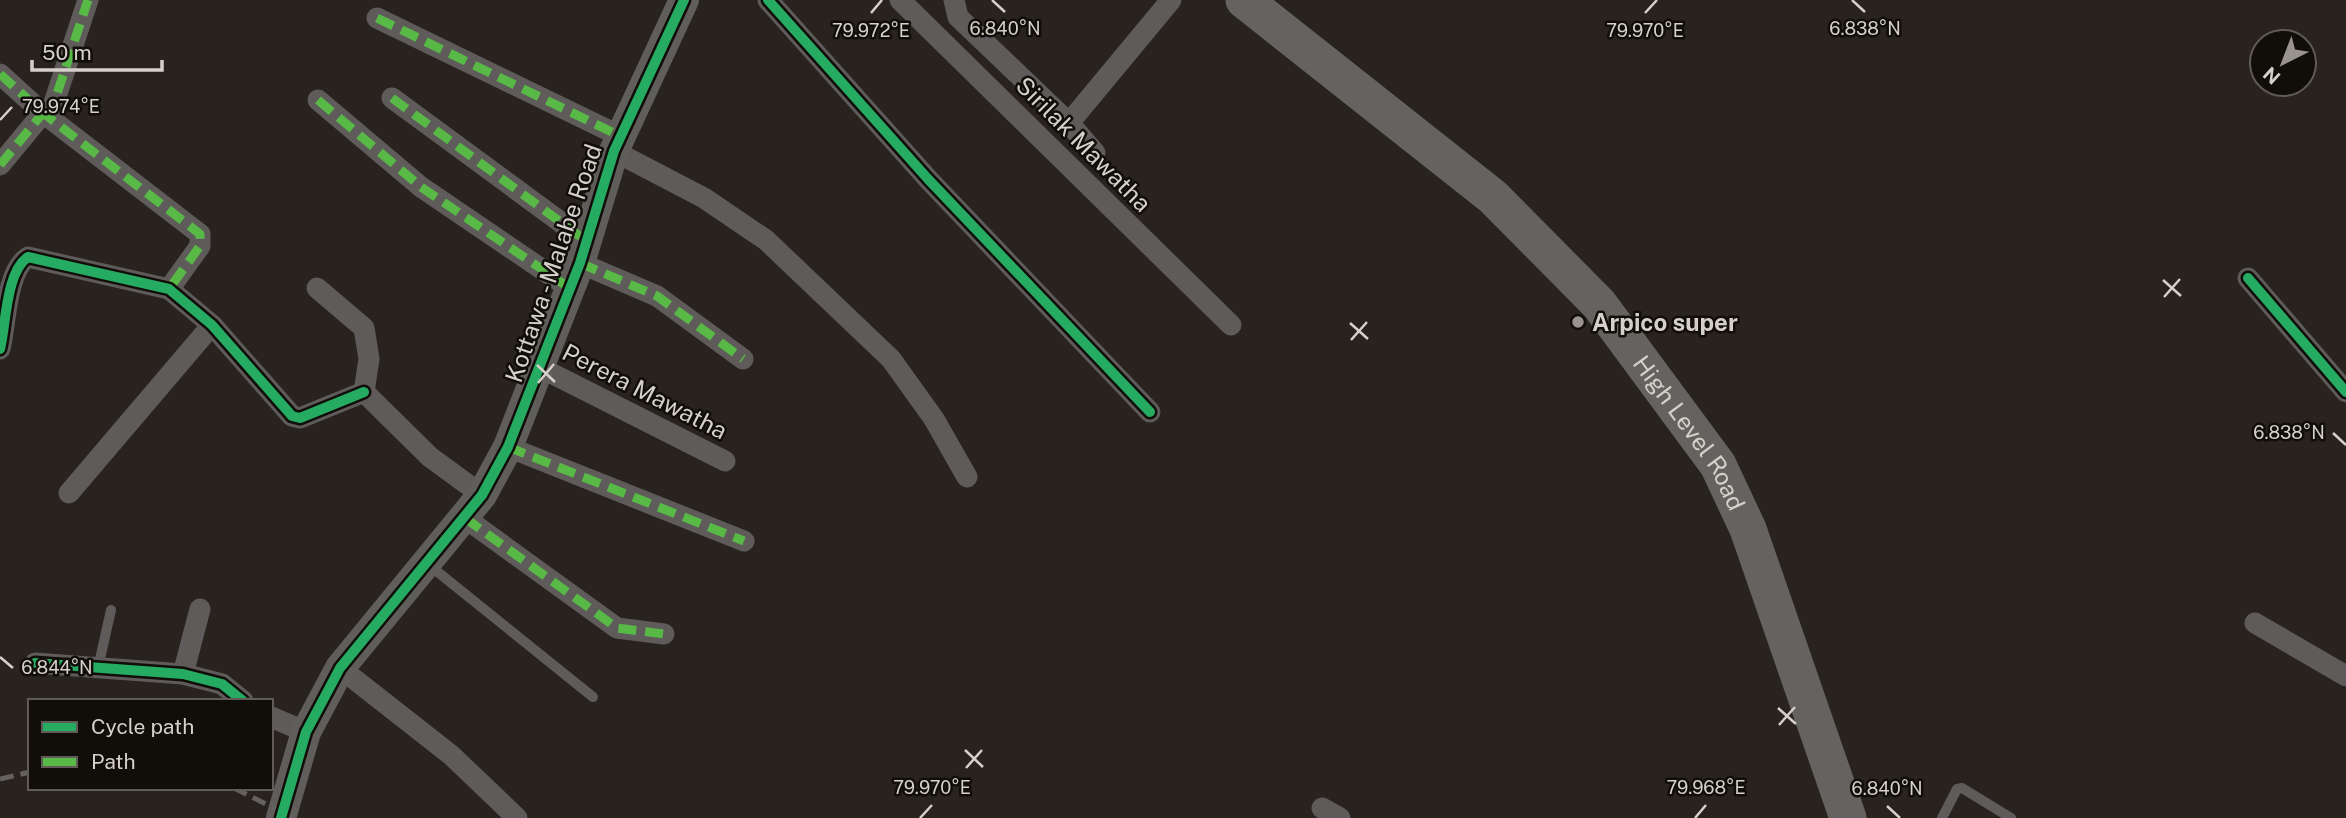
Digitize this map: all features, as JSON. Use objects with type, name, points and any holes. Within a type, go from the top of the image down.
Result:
[{"type":"highway","name":"High Level Road","points":[[1244,0],[1498,192],[1599,304],[1718,466],[1748,529],[1848,818]]},
{"type":"highway","name":"High Level Road","points":[[1260,0],[1498,192],[1608,296],[1683,394],[1740,482],[1820,695],[1861,818]]},
{"type":"street","points":[[0,165],[46,115],[88,0]]},
{"type":"street","points":[[768,0],[928,179],[1150,412]]},
{"type":"street","name":"Sirilak Mawatha","points":[[900,0],[1231,326]]},
{"type":"street","points":[[954,0],[958,17],[1069,123],[1095,153]]},
{"type":"street","points":[[1069,123],[1171,0]]},
{"type":"street","name":"Kottawa - Malabe Road","points":[[281,818],[306,732],[340,668],[474,507],[508,447],[541,368],[579,264],[617,144],[683,1]]},
{"type":"street","points":[[377,18],[617,144],[766,240],[891,359],[934,419],[967,478]]},
{"type":"street","points":[[0,74],[46,115],[200,234],[200,246],[169,289]]},
{"type":"street","points":[[392,98],[579,264]]},
{"type":"street","points":[[318,100],[421,187],[579,264],[657,296],[743,359]]},
{"type":"street","points":[[0,346],[4,295],[22,262],[29,257],[169,289],[212,325],[292,416],[300,418],[364,392]]},
{"type":"street","points":[[2248,278],[2346,392]]},
{"type":"street","points":[[317,288],[364,327],[369,359],[364,392]]},
{"type":"street","points":[[69,493],[212,325]]},
{"type":"street","name":"Perera Mawatha","points":[[541,368],[725,461]]},
{"type":"street","points":[[364,392],[430,457],[474,507],[617,628],[664,634]]},
{"type":"street","points":[[508,447],[744,541]]},
{"type":"street","points":[[183,674],[200,609]]},
{"type":"street","points":[[2255,623],[2346,676]]},
{"type":"street","points":[[35,663],[183,674],[222,684],[241,699]]},
{"type":"street","points":[[340,668],[451,755],[517,818]]},
{"type":"street","points":[[273,718],[306,732]]},
{"type":"lane","points":[[427,563],[593,697]]},
{"type":"lane","points":[[98,668],[111,610]]},
{"type":"lane","points":[[1942,818],[1953,794],[1962,788],[2011,818]]},
{"type":"railway","points":[[0,779],[28,772]]},
{"type":"railway","points":[[238,790],[294,818]]},
{"type":"marked path","points":[[49,118],[88,0]]},
{"type":"marked path","points":[[377,18],[620,136]]},
{"type":"marked path","points":[[0,74],[43,113],[200,234],[200,246],[169,289]]},
{"type":"marked path","points":[[392,98],[585,240]]},
{"type":"marked path","points":[[318,100],[421,187],[571,289]]},
{"type":"marked path","points":[[0,165],[43,113]]},
{"type":"marked path","points":[[580,263],[657,296],[743,359]]},
{"type":"marked path","points":[[508,447],[744,541]]},
{"type":"marked path","points":[[465,518],[617,628],[664,634]]},
{"type":"cycle path","points":[[281,818],[306,732],[340,668],[482,495],[508,447],[580,263],[614,151],[684,0]]},
{"type":"cycle path","points":[[768,0],[928,179],[1150,412]]},
{"type":"cycle path","points":[[0,349],[11,286],[15,274],[28,257],[169,289],[212,325],[292,416],[300,418],[364,392]]},
{"type":"cycle path","points":[[2248,278],[2346,392]]},
{"type":"cycle path","points":[[35,663],[183,674],[222,684],[241,699]]},
{"type":"place","name":"Arpico super","points":[[1578,322]]}]
